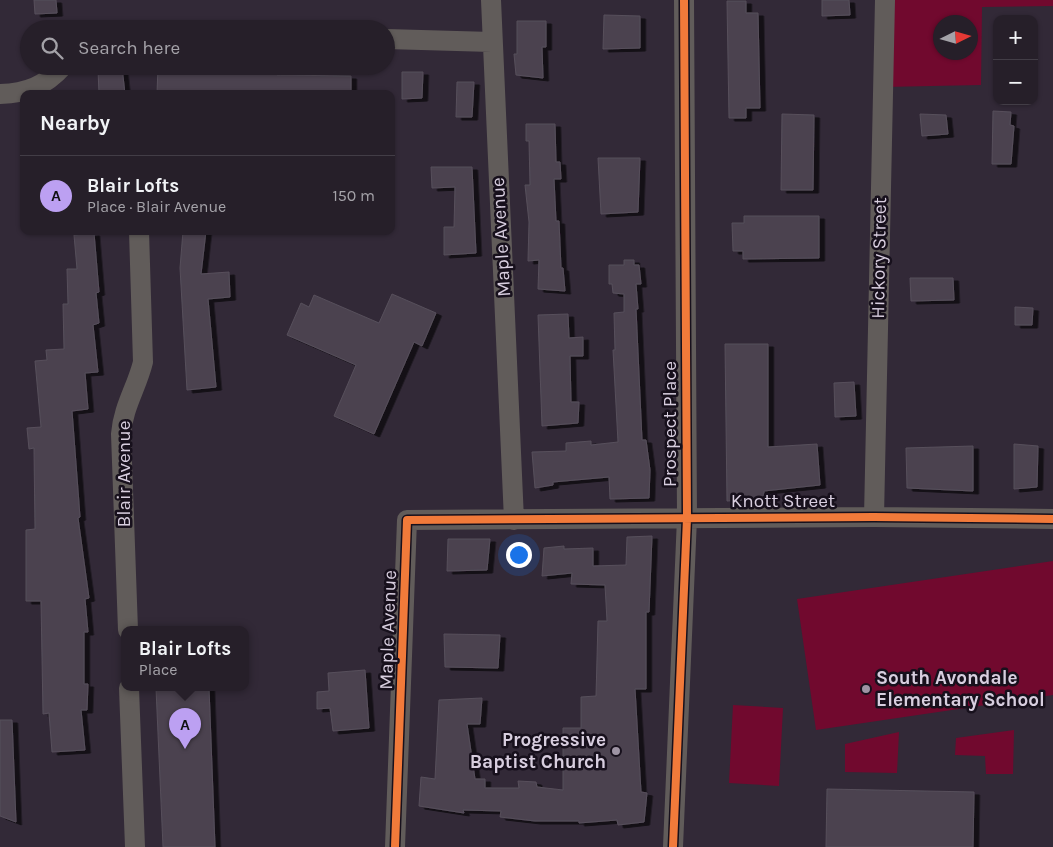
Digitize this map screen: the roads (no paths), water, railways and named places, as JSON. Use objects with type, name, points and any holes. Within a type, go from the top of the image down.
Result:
[{"type":"street","name":"Maple Avenue","points":[[395,847],[408,520],[514,520],[491,0]]},
{"type":"street","name":"Prospect Place","points":[[673,847],[687,518],[684,0]]},
{"type":"street","name":"Hickory Street","points":[[874,517],[885,0]]},
{"type":"street","points":[[395,39],[492,42]]},
{"type":"street","points":[[33,90],[46,83],[54,75]]},
{"type":"street","points":[[0,94],[20,93]]},
{"type":"street","name":"Blair Avenue","points":[[128,626],[121,434],[122,416],[139,380],[143,362],[139,235]]},
{"type":"street","name":"Knott Street","points":[[514,520],[874,517],[1053,519]]},
{"type":"street","points":[[130,691],[135,847]]},
{"type":"place","name":"South Avondale Elementary School","points":[[866,689]]},
{"type":"place","name":"Blair Lofts","points":[[185,749]]},
{"type":"place","name":"Progressive Baptist Church","points":[[616,751]]}]
